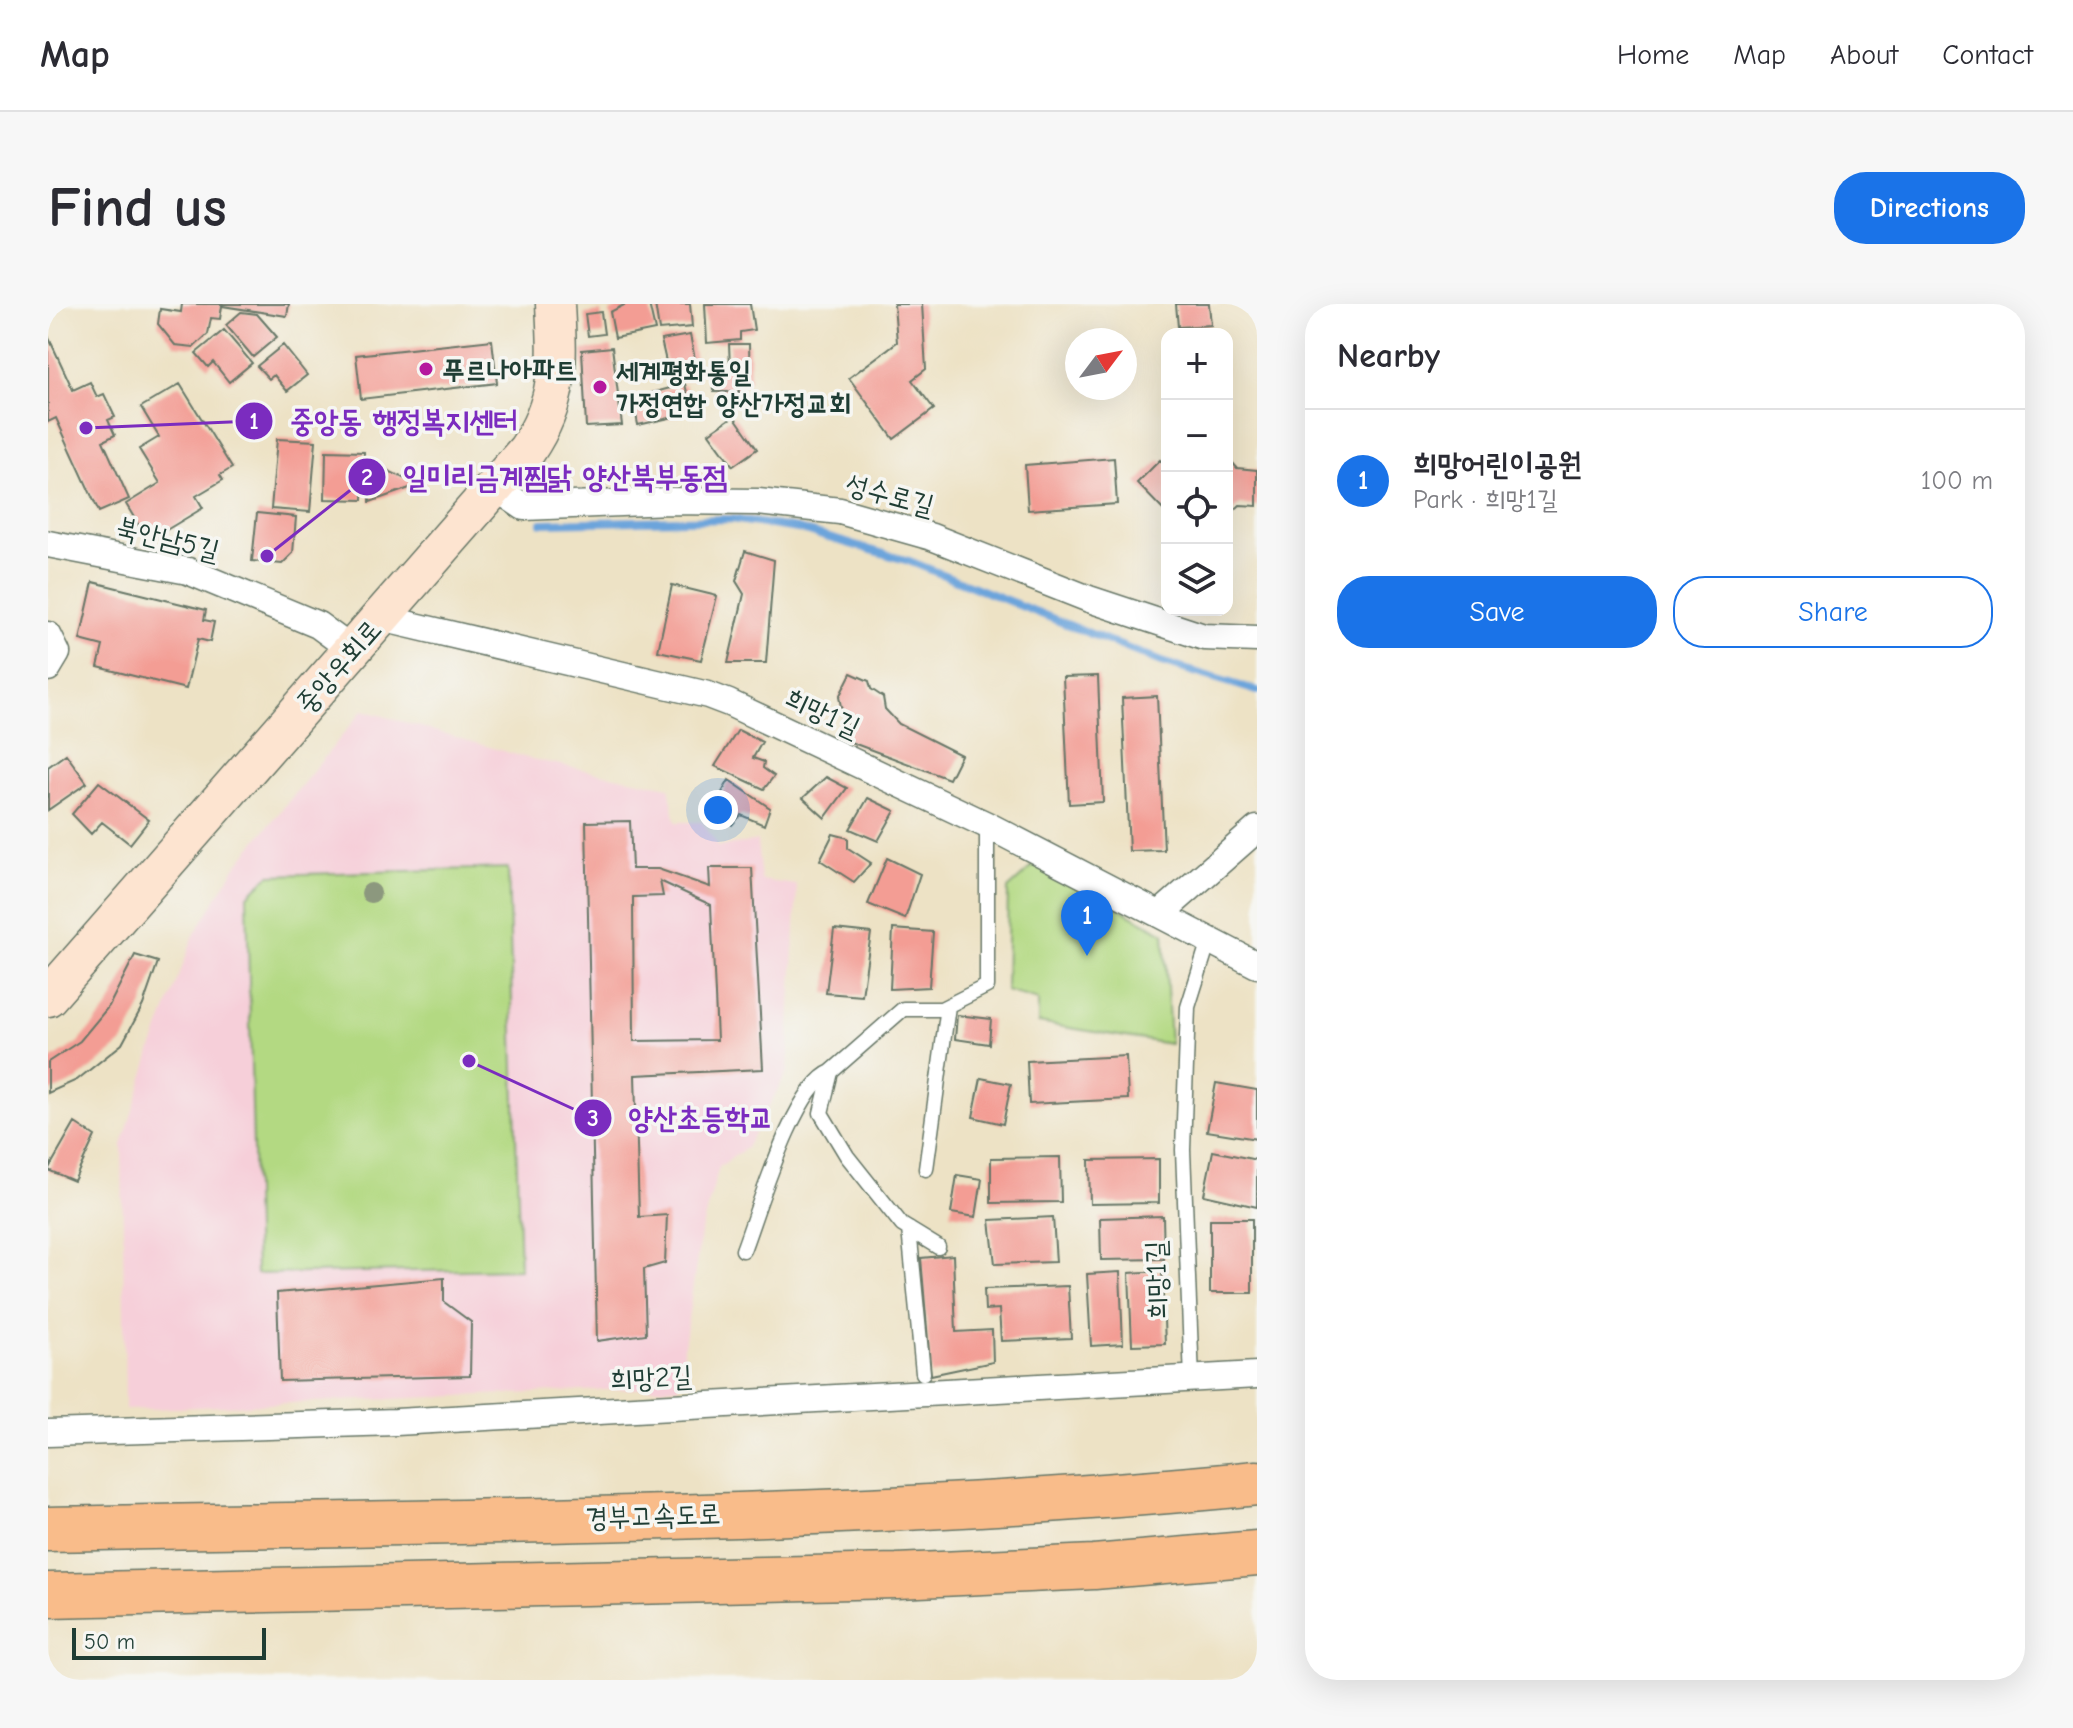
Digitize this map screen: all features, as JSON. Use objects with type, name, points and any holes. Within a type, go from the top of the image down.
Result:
[{"type":"highway","name":"경부고속도로","points":[[48,1529],[827,1510],[1104,1498],[1257,1483]]},
{"type":"highway","points":[[48,1595],[897,1576],[1094,1567],[1257,1553]]},
{"type":"main road","name":"중앙우회로","points":[[48,997],[496,488],[545,423],[555,392],[558,357],[555,304]]},
{"type":"street","name":"성수로길","points":[[496,488],[524,507],[669,501],[758,502],[840,511],[932,537],[1089,599],[1204,637],[1257,639]]},
{"type":"street","name":"북안남5길","points":[[48,544],[188,571],[318,625],[352,650]]},
{"type":"street","name":"희망1길","points":[[381,618],[708,695],[987,825],[1257,965]]},
{"type":"street","points":[[48,635],[57,653],[48,668]]},
{"type":"street","points":[[1160,914],[1257,829]]},
{"type":"street","name":"희망2길","points":[[48,1433],[396,1422],[1257,1375]]},
{"type":"lane","points":[[743,1250],[799,1104],[818,1077],[831,1072],[903,1009],[948,1006],[987,986],[987,825]]},
{"type":"lane","name":"희망1길","points":[[1192,1380],[1183,1150],[1188,1007],[1209,940]]},
{"type":"lane","points":[[926,1169],[948,1006]]},
{"type":"lane","points":[[831,1072],[821,1113],[847,1156],[909,1229],[938,1247]]},
{"type":"lane","points":[[909,1229],[923,1373]]},
{"type":"shaded area","points":[[363,710],[527,758],[669,787],[676,822],[702,822],[719,847],[757,841],[761,880],[797,885],[788,1071],[746,1148],[719,1167],[701,1231],[678,1387],[125,1410],[122,1145],[151,1052],[194,935],[235,867]]},
{"type":"green space","points":[[1037,863],[1164,933],[1170,1044],[1038,1023],[1038,1000],[1006,991],[1008,889]]},
{"type":"green space","points":[[508,868],[520,1269],[256,1274],[247,896],[270,875]]},
{"type":"building","points":[[182,304],[289,304],[287,316],[222,306],[220,319],[211,318],[208,334],[194,347],[175,345],[158,324],[160,309],[181,312]]},
{"type":"building","points":[[626,304],[649,304],[655,330],[615,338],[610,312]]},
{"type":"building","points":[[655,304],[690,304],[692,327],[659,330]]},
{"type":"building","points":[[705,304],[750,304],[754,330],[740,332],[740,340],[707,343]]},
{"type":"building","points":[[894,304],[922,304],[926,369],[912,380],[934,409],[894,439],[849,378],[897,342]]},
{"type":"building","points":[[1176,304],[1209,304],[1211,325],[1178,327]]},
{"type":"building","points":[[241,312],[257,314],[277,337],[253,357],[226,325]]},
{"type":"building","points":[[601,312],[604,334],[588,336],[585,314]]},
{"type":"building","points":[[224,330],[252,363],[229,382],[213,362],[208,367],[196,353]]},
{"type":"building","points":[[690,335],[699,378],[671,383],[661,340]]},
{"type":"building","points":[[48,336],[73,390],[90,382],[97,397],[104,394],[115,417],[108,420],[115,435],[103,441],[129,499],[99,512],[56,418],[48,422]]},
{"type":"building","name":"푸르나아파트","points":[[492,340],[497,383],[361,399],[356,355]]},
{"type":"building","points":[[729,344],[749,344],[750,381],[738,382],[739,392],[714,392],[713,368],[730,367]]},
{"type":"building","points":[[283,345],[307,375],[287,391],[274,375],[269,379],[257,366]]},
{"type":"building","name":"세계평화통일 가정연합 양산가정교회","points":[[612,347],[622,425],[586,427],[582,350]]},
{"type":"building","points":[[180,384],[232,468],[220,475],[223,480],[196,496],[203,508],[148,541],[126,504],[160,483],[139,449],[159,437],[141,407]]},
{"type":"building","points":[[685,384],[692,413],[638,425],[633,398]]},
{"type":"building","points":[[734,416],[757,449],[733,466],[709,433]]},
{"type":"building","points":[[277,439],[316,441],[310,512],[271,509]]},
{"type":"building","points":[[326,451],[364,452],[363,500],[325,499]]},
{"type":"building","points":[[1114,458],[1117,504],[1028,510],[1025,465]]},
{"type":"building","points":[[1161,461],[1161,508],[1137,483]]},
{"type":"building","points":[[370,462],[418,485],[370,502]]},
{"type":"building","points":[[1233,463],[1237,468],[1257,470],[1257,506],[1240,505],[1233,511]]},
{"type":"building","points":[[257,513],[296,517],[293,553],[282,564],[252,561]]},
{"type":"building","points":[[745,551],[774,560],[766,663],[728,663],[744,594],[736,581]]},
{"type":"building","points":[[93,582],[206,610],[204,620],[214,622],[210,642],[198,639],[186,689],[98,667],[103,646],[80,640]]},
{"type":"building","points":[[672,585],[717,596],[701,660],[658,651]]},
{"type":"building","points":[[851,673],[869,681],[871,689],[883,697],[885,709],[899,724],[961,755],[949,779],[845,740],[849,714],[842,711],[839,697]]},
{"type":"building","points":[[1098,676],[1103,802],[1069,804],[1063,677]]},
{"type":"building","points":[[1157,696],[1164,850],[1129,851],[1122,698]]},
{"type":"building","points":[[738,730],[762,742],[753,758],[764,762],[763,768],[774,776],[764,789],[715,766]]},
{"type":"building","points":[[66,754],[87,783],[48,810],[48,767]]},
{"type":"building","points":[[826,777],[847,788],[825,818],[803,798]]},
{"type":"building","points":[[729,780],[770,808],[764,825],[741,815],[732,825],[712,811]]},
{"type":"building","points":[[99,782],[149,820],[130,844],[102,822],[91,834],[72,814]]},
{"type":"building","points":[[868,798],[895,811],[878,841],[850,829]]},
{"type":"building","points":[[630,821],[632,869],[658,869],[710,887],[709,868],[752,868],[763,1069],[635,1075],[639,1217],[667,1215],[665,1263],[644,1269],[646,1334],[597,1341],[586,822]],"holes":[[[660,881],[711,905],[717,1040],[634,1041],[633,897],[663,896]]]},
{"type":"building","points":[[833,834],[848,838],[848,848],[871,863],[854,882],[820,860]]},
{"type":"building","points":[[887,858],[920,874],[905,919],[868,904]]},
{"type":"building","points":[[834,929],[871,933],[862,996],[826,993]]},
{"type":"building","points":[[893,929],[933,932],[929,987],[890,989]]},
{"type":"building","points":[[135,955],[158,962],[143,1005],[122,1044],[77,1080],[48,1093],[48,1062],[80,1041],[109,1006]]},
{"type":"building","points":[[957,1015],[991,1019],[989,1044],[955,1039]]},
{"type":"building","points":[[1126,1056],[1128,1099],[1029,1104],[1027,1061]]},
{"type":"building","points":[[981,1078],[1011,1084],[1003,1124],[973,1117]]},
{"type":"building","points":[[1216,1083],[1257,1090],[1257,1139],[1207,1131]]},
{"type":"building","points":[[75,1123],[95,1136],[74,1181],[48,1170]]},
{"type":"building","points":[[1213,1151],[1257,1160],[1257,1207],[1204,1195]]},
{"type":"building","points":[[1060,1157],[1061,1202],[991,1203],[991,1158]]},
{"type":"building","points":[[1159,1159],[1159,1203],[1090,1204],[1089,1160]]},
{"type":"building","points":[[957,1175],[982,1179],[976,1217],[951,1213]]},
{"type":"building","points":[[1163,1216],[1164,1259],[1101,1260],[1100,1218]]},
{"type":"building","points":[[1053,1217],[1056,1262],[995,1264],[990,1220]]},
{"type":"building","points":[[1210,1219],[1252,1219],[1252,1293],[1210,1293]]},
{"type":"building","points":[[953,1255],[956,1332],[992,1330],[993,1362],[931,1375],[921,1258]]},
{"type":"building","points":[[1162,1271],[1165,1344],[1132,1345],[1129,1273]]},
{"type":"building","points":[[1120,1272],[1123,1344],[1091,1346],[1087,1274]]},
{"type":"building","points":[[444,1278],[444,1302],[471,1322],[470,1376],[280,1381],[277,1293]]},
{"type":"building","points":[[1068,1286],[1071,1338],[1001,1341],[999,1309],[985,1310],[984,1289]]},
{"type":"waterway","points":[[542,523],[731,519],[798,529],[909,561],[1161,662],[1257,691]]},
{"type":"place","name":"푸르나아파트","points":[[426,369]]},
{"type":"place","name":"세계평화통일 가정연합 양산가정교회","points":[[600,387]]},
{"type":"place","name":"중앙동 행정복지센터","points":[[86,428]]},
{"type":"place","name":"일미리금계찜닭 양산북부동점","points":[[267,556]]},
{"type":"place","name":"희망어린이공원","points":[[1087,956]]},
{"type":"place","name":"양산초등학교","points":[[469,1061]]}]
